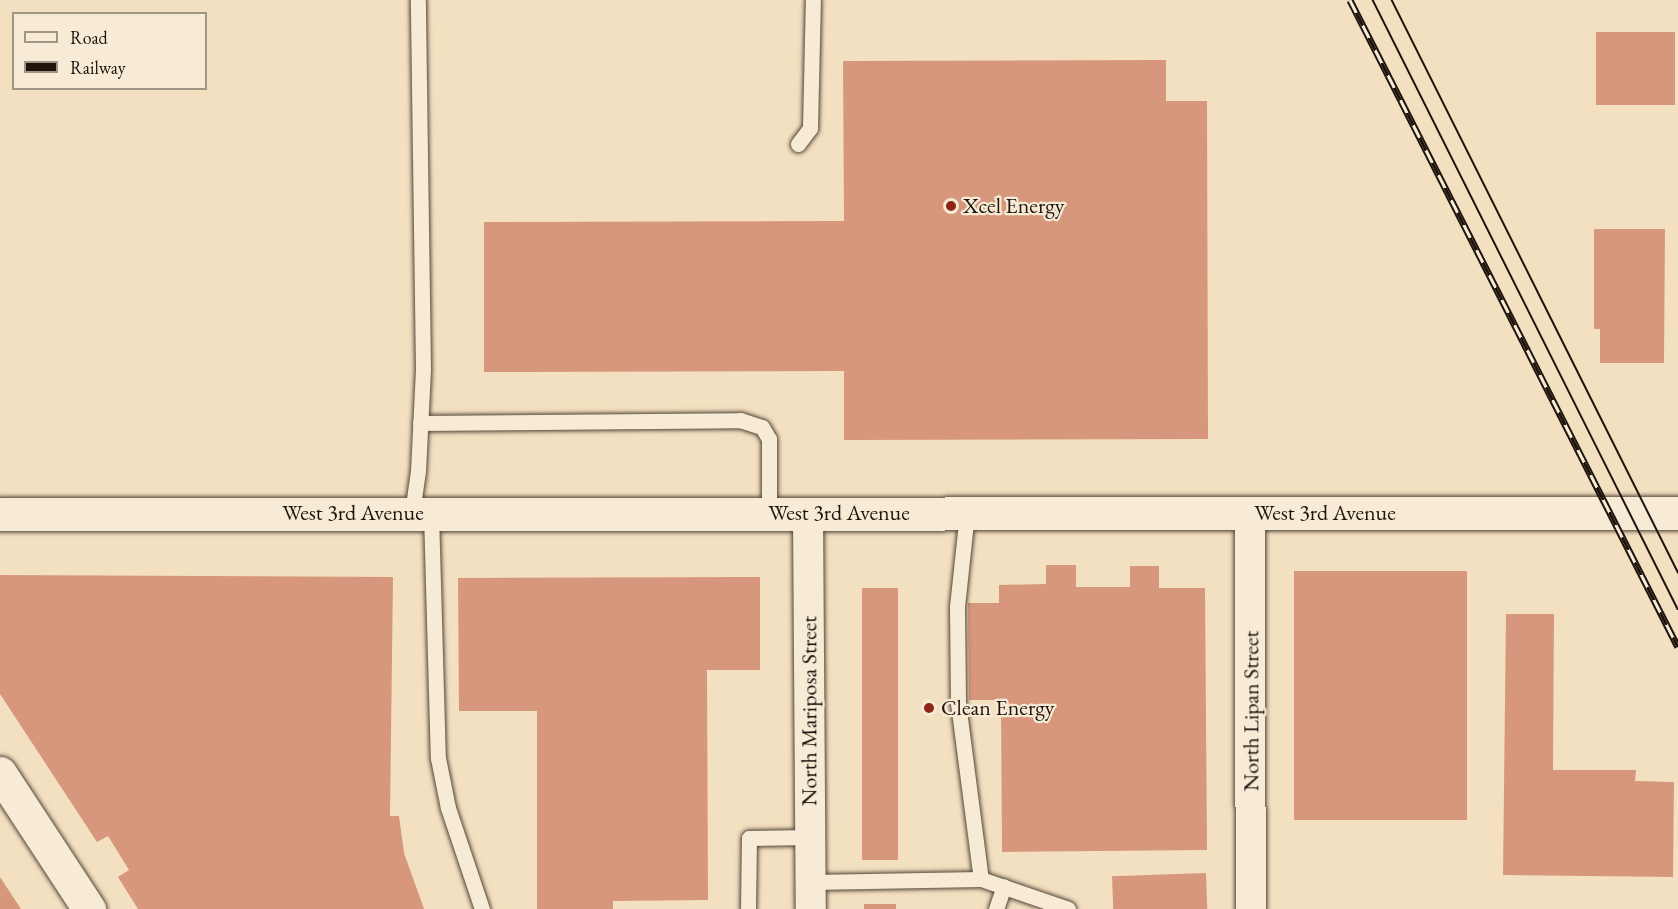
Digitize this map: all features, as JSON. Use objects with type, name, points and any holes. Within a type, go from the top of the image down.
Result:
[{"type":"street","name":"North Mariposa Street","points":[[808,513],[811,896]]},
{"type":"street","name":"North Lipan Street","points":[[1250,513],[1251,909]]},
{"type":"street","name":"West 3rd Avenue","points":[[0,514],[1678,513]]},
{"type":"street","points":[[0,774],[89,909]]},
{"type":"lane","points":[[418,0],[421,513],[438,758],[448,808],[482,909]]},
{"type":"lane","points":[[798,144],[810,128],[813,0]]},
{"type":"lane","points":[[420,423],[741,420],[762,427],[769,439],[769,513]]},
{"type":"lane","points":[[967,513],[957,607],[958,703],[981,879]]},
{"type":"lane","points":[[748,909],[750,838],[810,837]]},
{"type":"lane","points":[[811,896],[981,879],[1068,909]]},
{"type":"lane","points":[[996,909],[1004,886]]},
{"type":"building","points":[[1596,32],[1675,32],[1675,105],[1596,105]]},
{"type":"building","points":[[1166,60],[1166,101],[1207,101],[1208,439],[844,440],[844,371],[484,372],[484,222],[844,221],[843,61]]},
{"type":"building","points":[[1594,229],[1665,229],[1664,363],[1600,363],[1600,329],[1594,329]]},
{"type":"building","points":[[1046,565],[1076,565],[1076,587],[1130,587],[1130,566],[1159,566],[1159,588],[1205,588],[1207,850],[1002,852],[1001,700],[969,700],[968,603],[999,603],[999,585],[1046,584]]},
{"type":"building","points":[[1294,571],[1467,571],[1467,820],[1294,820]]},
{"type":"building","points":[[0,575],[393,577],[390,816],[399,816],[404,853],[424,909],[138,909],[118,877],[129,870],[108,836],[97,842],[0,694]]},
{"type":"building","points":[[760,577],[760,670],[707,670],[708,900],[613,901],[613,909],[537,909],[537,711],[459,711],[458,578]]},
{"type":"building","points":[[862,588],[898,588],[898,860],[862,860]]},
{"type":"building","points":[[1506,614],[1554,614],[1553,770],[1636,770],[1635,781],[1674,782],[1673,877],[1503,875]]},
{"type":"building","points":[[1206,873],[1207,909],[1113,909],[1112,876]]},
{"type":"building","points":[[0,877],[21,909],[0,909]]},
{"type":"building","points":[[864,904],[896,904],[896,909],[864,909]]},
{"type":"tram line","points":[[1373,0],[1678,609]]},
{"type":"tram line","points":[[1392,0],[1678,572]]},
{"type":"railway","points":[[1350,0],[1678,647]]},
{"type":"place","name":"Xcel Energy","points":[[951,206]]},
{"type":"place","name":"Clean Energy","points":[[929,708]]}]
